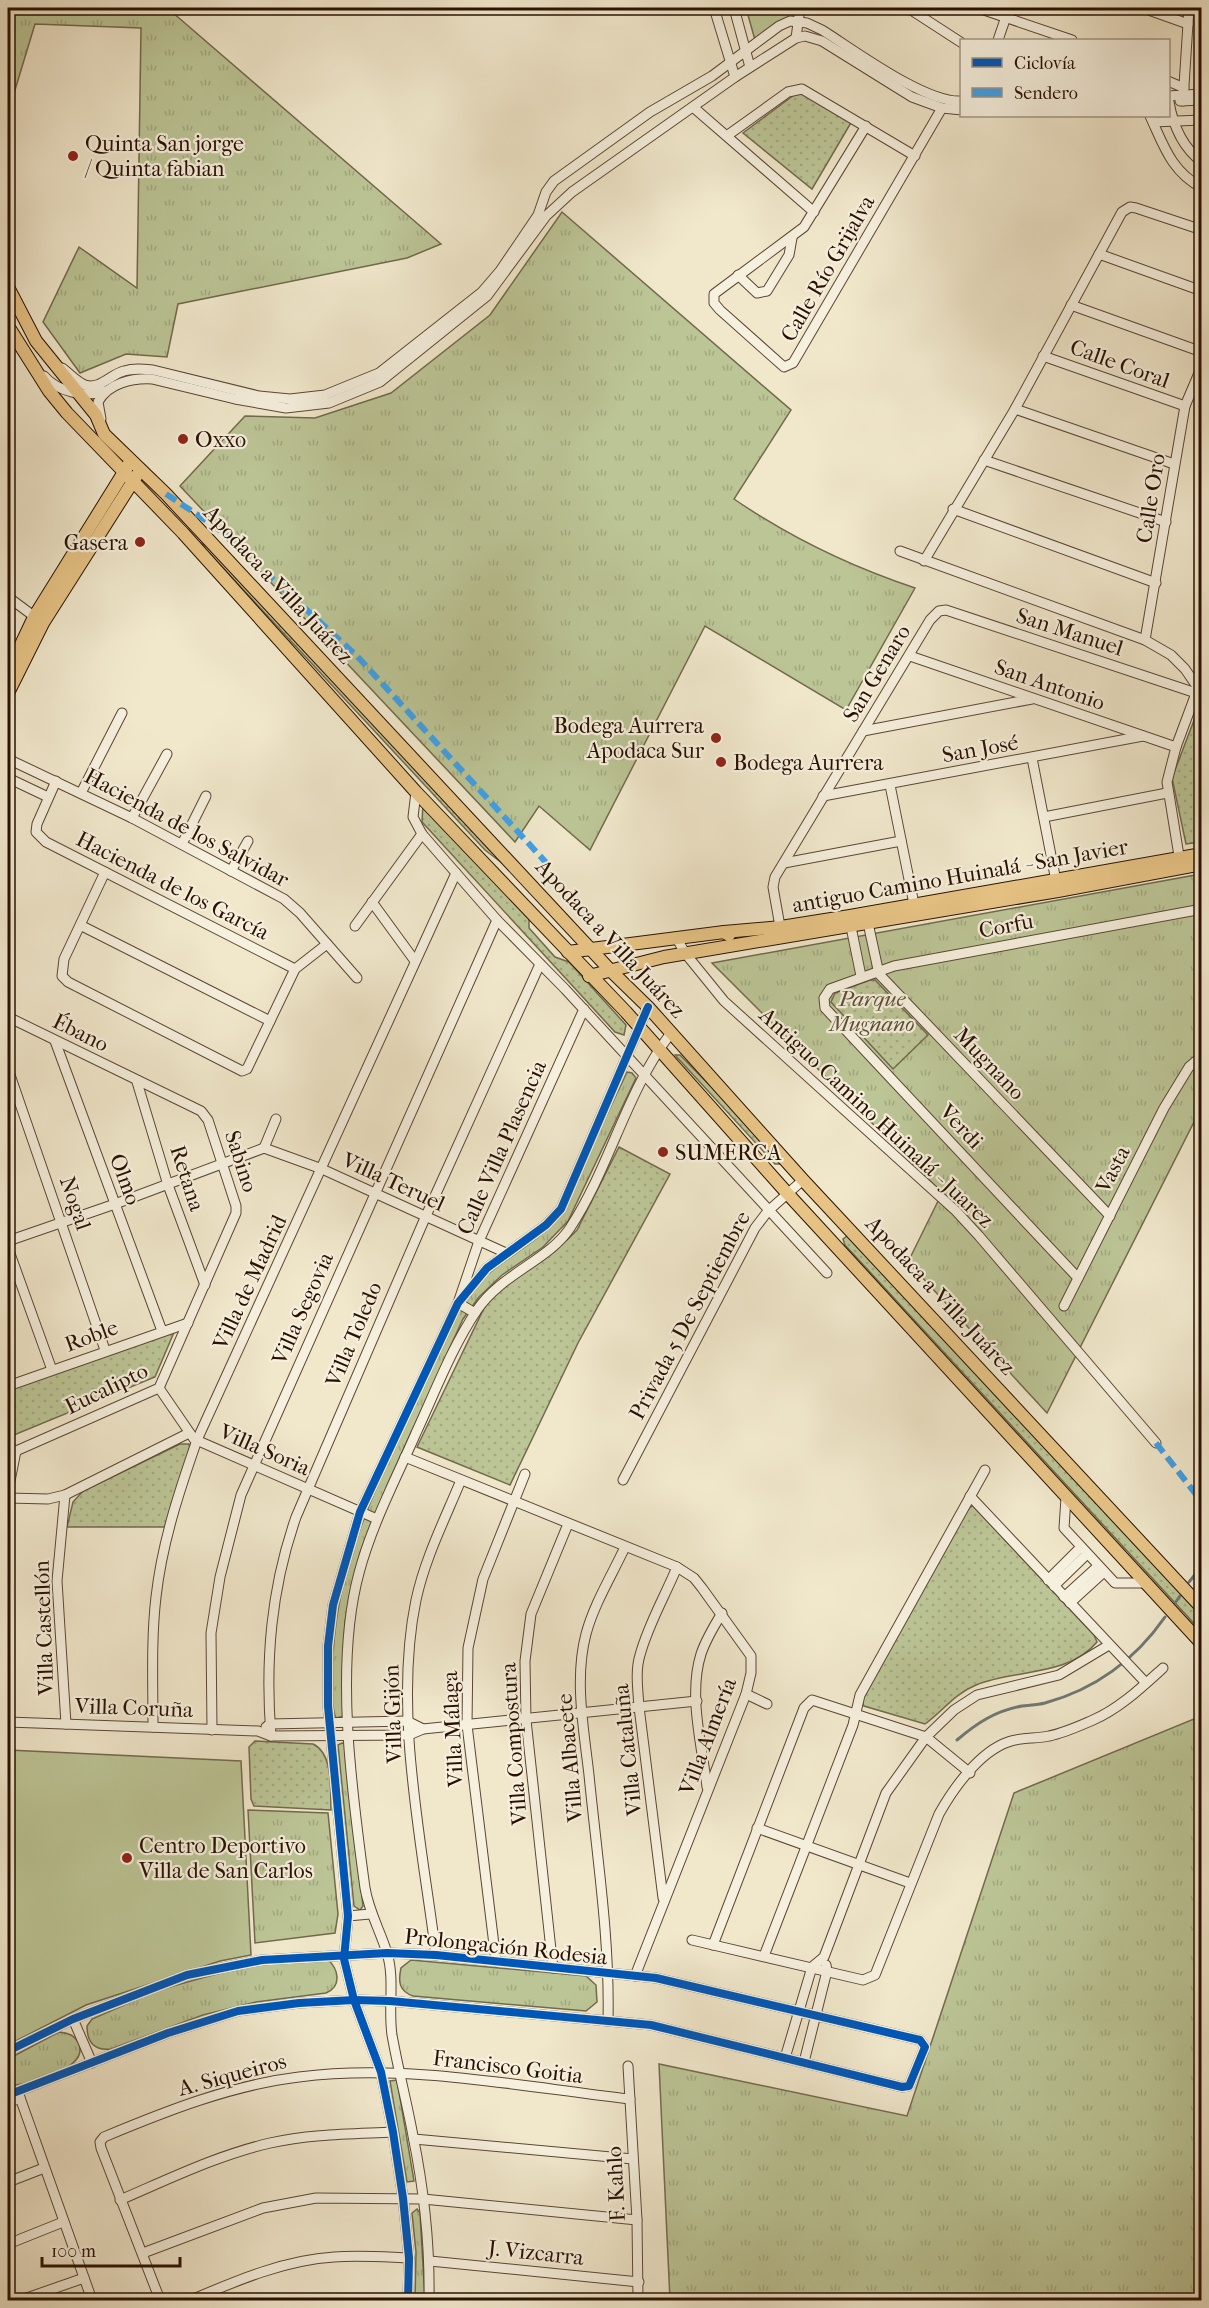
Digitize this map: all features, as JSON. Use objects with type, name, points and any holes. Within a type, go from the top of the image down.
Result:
[{"type":"main road","name":"Apodaca a Villa Juárez","points":[[8,287],[23,321],[48,359],[96,415],[105,436],[132,467],[133,480],[416,792],[639,1027],[1065,1498],[1202,1644]]},
{"type":"main road","name":"Apodaca a Villa Juárez","points":[[8,326],[17,344],[61,406],[166,494],[611,971],[648,1007],[803,1180],[1202,1608]]},
{"type":"main road","points":[[8,672],[132,467]]},
{"type":"main road","points":[[8,693],[39,620],[133,480]]},
{"type":"main road","points":[[343,712],[357,698]]},
{"type":"main road","points":[[589,976],[685,953],[741,945],[781,932],[850,927],[915,909],[1180,863],[1202,854]]},
{"type":"main road","points":[[1180,863],[1202,864]]},
{"type":"main road","name":"antiguo Camino Huinalá - San Javier","points":[[568,952],[724,932],[781,932],[915,909]]},
{"type":"main road","points":[[724,932],[741,945]]},
{"type":"street","points":[[714,8],[735,77]]},
{"type":"street","points":[[734,8],[750,67]]},
{"type":"street","points":[[796,38],[800,8]]},
{"type":"street","points":[[908,8],[960,42]]},
{"type":"street","points":[[978,8],[1069,39]]},
{"type":"street","points":[[998,39],[1009,8]]},
{"type":"street","points":[[1143,8],[1188,24]]},
{"type":"street","points":[[1184,95],[1189,8]]},
{"type":"street","points":[[48,359],[84,384],[91,386],[99,385],[122,371],[136,368],[153,369],[259,396],[290,399],[325,395],[379,373],[429,336],[488,285],[500,271],[537,215],[546,192],[554,180],[650,112],[712,76],[779,26],[790,21],[807,22],[925,93],[952,102],[960,101]]},
{"type":"street","points":[[17,344],[51,383],[76,393],[92,394],[106,391],[128,381],[152,379],[263,405],[292,408],[329,403],[380,382],[487,296],[546,216],[572,192],[735,77],[796,38],[806,36],[822,41],[912,96],[942,108],[960,110]]},
{"type":"street","points":[[1170,83],[1184,95],[1202,100]]},
{"type":"street","points":[[728,135],[788,92],[798,88],[806,90],[915,156]]},
{"type":"street","points":[[1170,96],[1202,94]]},
{"type":"street","points":[[1170,102],[1184,95]]},
{"type":"street","points":[[693,107],[814,212]]},
{"type":"street","points":[[1170,107],[1173,121],[1190,152],[1202,162]]},
{"type":"street","name":"Calle Río Grijalva","points":[[738,275],[714,294],[714,303],[781,365],[790,366],[942,108]]},
{"type":"street","points":[[1202,120],[1152,119],[1161,143],[1174,167],[1202,189]]},
{"type":"street","points":[[792,238],[789,255],[767,291],[757,293],[738,275],[792,238],[814,212],[866,126]]},
{"type":"street","points":[[924,561],[953,509],[1015,409],[1122,212],[1130,207],[1202,230]]},
{"type":"street","points":[[1099,254],[1202,291]]},
{"type":"street","points":[[1071,305],[1202,352]]},
{"type":"street","name":"Calle Coral","points":[[1043,356],[1185,406]]},
{"type":"street","name":"Calle Oro","points":[[1145,640],[1185,406],[1202,366]]},
{"type":"street","points":[[105,436],[98,402],[106,391]]},
{"type":"street","points":[[1015,409],[1174,464]]},
{"type":"street","points":[[984,460],[1166,522]]},
{"type":"street","points":[[953,509],[1156,583]]},
{"type":"street","points":[[900,552],[1145,640],[1171,656],[1185,669],[1196,682],[1199,694],[1176,747],[1167,782],[1180,863]]},
{"type":"street","points":[[8,597],[39,620]]},
{"type":"street","name":"San Manuel","points":[[930,620],[939,610],[946,610],[1199,694]]},
{"type":"street","name":"San Genaro","points":[[781,932],[773,881],[910,657],[930,620]]},
{"type":"street","name":"San Antonio","points":[[910,657],[1176,747]]},
{"type":"street","points":[[863,731],[1034,699]]},
{"type":"street","points":[[81,793],[122,713]]},
{"type":"street","name":"San José","points":[[823,796],[1143,736]]},
{"type":"street","points":[[132,818],[167,754]]},
{"type":"street","points":[[1032,758],[1057,886]]},
{"type":"street","name":"Hacienda de los Salvidar","points":[[8,759],[132,818],[284,899],[300,913],[357,978]]},
{"type":"street","points":[[8,778],[48,797],[56,781]]},
{"type":"street","points":[[891,785],[915,909]]},
{"type":"street","points":[[416,792],[413,817],[422,834],[497,920],[584,1009],[826,1273]]},
{"type":"street","points":[[1044,817],[1167,793]]},
{"type":"street","points":[[182,844],[206,796]]},
{"type":"street","name":"Hacienda de los García","points":[[48,797],[36,832],[46,842],[295,969]]},
{"type":"street","points":[[355,926],[422,834]]},
{"type":"street","points":[[231,871],[248,841]]},
{"type":"street","points":[[784,863],[901,841]]},
{"type":"street","points":[[105,872],[82,926],[64,959],[62,976],[68,982],[242,1071],[247,1070],[295,969],[327,944]]},
{"type":"street","name":"Villa de Madrid","points":[[153,1727],[156,1594],[173,1510],[197,1440],[456,873]]},
{"type":"street","points":[[372,902],[415,961]]},
{"type":"street","name":"Corfu","points":[[824,998],[830,989],[894,966],[1202,909]]},
{"type":"street","name":"Villa Segovia","points":[[212,1730],[210,1655],[214,1614],[229,1538],[253,1464],[497,920]]},
{"type":"street","points":[[868,923],[878,971]]},
{"type":"street","points":[[82,926],[270,1021]]},
{"type":"street","points":[[850,927],[861,976]]},
{"type":"street","name":"Antiguo Camino Huinalá - Juarez","points":[[676,937],[685,953],[737,1014],[956,1211],[1156,1443]]},
{"type":"street","name":"Villa Toledo","points":[[271,1736],[267,1687],[274,1596],[284,1551],[307,1489],[425,1218],[540,964]]},
{"type":"street","name":"Mugnano","points":[[878,971],[1110,1216]]},
{"type":"street","name":"Verdi","points":[[824,998],[825,1008],[1078,1278]]},
{"type":"street","points":[[408,2301],[409,2258],[393,2132],[381,2072],[354,2000],[345,1953],[348,1916],[330,1724],[328,1646],[333,1605],[360,1512],[458,1303],[478,1276],[553,1218],[568,1196],[648,1007]]},
{"type":"street","name":"Calle Villa Plasencia","points":[[458,1303],[479,1241],[584,1009]]},
{"type":"street","name":"Ébano","points":[[8,1017],[137,1082]]},
{"type":"street","points":[[429,2301],[430,2261],[423,2199],[414,2139],[393,2037],[387,1953],[370,1914],[349,1724],[347,1657],[349,1619],[359,1573],[377,1519],[443,1374],[476,1313],[499,1285],[563,1238],[584,1204],[644,1074],[658,1049],[671,1033]]},
{"type":"street","name":"Olmo","points":[[55,1041],[162,1331]]},
{"type":"street","name":"Vasta","points":[[1064,1306],[1164,1108],[1189,1067],[1202,1056]]},
{"type":"street","name":"Nogal","points":[[8,1069],[105,1350]]},
{"type":"street","name":"Sabino","points":[[137,1082],[191,1104],[206,1115],[236,1210],[188,1323]]},
{"type":"street","name":"Retana","points":[[137,1082],[168,1185],[205,1284]]},
{"type":"street","points":[[8,1241],[168,1185],[264,1148],[276,1119]]},
{"type":"street","name":"Villa Teruel","points":[[264,1148],[322,1169],[506,1253]]},
{"type":"street","name":"Privada 5 De Septiembre","points":[[623,1480],[755,1228],[768,1211],[803,1180]]},
{"type":"street","points":[[568,1196],[584,1204]]},
{"type":"street","points":[[8,1248],[52,1370]]},
{"type":"street","points":[[458,1303],[476,1313]]},
{"type":"street","name":"Roble","points":[[8,1386],[105,1350],[188,1323]]},
{"type":"street","name":"Eucalipto","points":[[12,1449],[159,1388],[188,1323]]},
{"type":"street","name":"Villa Soria","points":[[159,1388],[197,1440],[377,1519]]},
{"type":"street","points":[[8,1498],[48,1499],[65,1495],[189,1432]]},
{"type":"street","points":[[8,1491],[12,1449]]},
{"type":"street","name":"Villa Almería","points":[[405,1457],[677,1567],[694,1578],[722,1613],[751,1656],[751,1673],[746,1694],[635,1976]]},
{"type":"street","points":[[764,1956],[856,1713],[860,1695],[985,1470]]},
{"type":"street","name":"Villa Málaga","points":[[496,1961],[467,1725],[468,1648],[483,1579],[525,1474]]},
{"type":"street","name":"Villa Gijón","points":[[436,1955],[407,1721],[409,1650],[417,1599],[426,1568],[461,1480]]},
{"type":"street","name":"Villa Castellón","points":[[65,1495],[57,1581],[66,1724]]},
{"type":"street","points":[[970,1496],[1146,1683]]},
{"type":"street","points":[[1065,1498],[1064,1528],[1084,1551],[1115,1583],[1145,1583]]},
{"type":"street","name":"Villa Compostura","points":[[553,1968],[526,1720],[525,1661],[531,1614],[568,1524]]},
{"type":"street","name":"Villa Albacete","points":[[608,2021],[609,1974],[582,1714],[582,1655],[586,1634],[625,1547]]},
{"type":"street","points":[[1051,1583],[1084,1551]]},
{"type":"street","name":"Villa Cataluña","points":[[664,1900],[639,1707],[639,1657],[677,1567]]},
{"type":"street","points":[[1067,1600],[1101,1569]]},
{"type":"street","points":[[708,1789],[697,1701],[701,1654],[722,1613]]},
{"type":"street","points":[[785,2058],[812,1967],[824,1957],[886,1793],[926,1737],[954,1710],[977,1695],[1059,1675],[1110,1645]]},
{"type":"street","points":[[692,1940],[863,1980],[874,1977],[939,1814],[947,1799],[970,1773],[995,1748],[1011,1741],[1051,1736],[1096,1719],[1163,1668]]},
{"type":"street","points":[[746,1694],[767,1704]]},
{"type":"street","points":[[713,1945],[808,1703],[817,1700],[926,1737],[970,1773]]},
{"type":"street","name":"Villa Coruña","points":[[8,1722],[258,1731],[271,1736],[350,1737],[409,1735],[423,1729],[697,1701]]},
{"type":"street","points":[[258,1731],[270,1724],[407,1721],[423,1729]]},
{"type":"street","points":[[758,1828],[910,1883]]},
{"type":"street","points":[[348,1916],[370,1914]]},
{"type":"street","name":"Prolongación Rodesia","points":[[8,2051],[73,2019],[187,1975],[262,1960],[345,1953],[436,1955],[635,1976],[920,2040],[925,2047],[909,2086],[902,2087],[804,2062]]},
{"type":"street","points":[[8,2103],[19,2095],[92,2063],[168,2033],[238,2011],[298,2003],[354,2000],[390,2001],[651,2025],[804,2062],[827,1971],[824,1957]]},
{"type":"street","points":[[73,2019],[92,2063]]},
{"type":"street","name":"F. Kahlo","points":[[628,2066],[637,2220],[638,2301]]},
{"type":"street","name":"Francisco Goitia","points":[[381,2072],[630,2099]]},
{"type":"street","name":"A. Siqueiros","points":[[120,2200],[100,2142],[104,2137],[197,2101],[268,2082],[300,2077],[381,2072]]},
{"type":"street","points":[[8,2095],[19,2095]]},
{"type":"street","points":[[19,2095],[92,2301]]},
{"type":"street","points":[[160,2301],[120,2200],[211,2162],[269,2143],[311,2137],[393,2132]]},
{"type":"street","points":[[414,2139],[633,2159]]},
{"type":"street","points":[[8,2182],[44,2168]]},
{"type":"street","points":[[142,2253],[230,2219],[297,2200],[340,2196],[423,2199],[637,2220]]},
{"type":"street","points":[[8,2244],[63,2222]]},
{"type":"street","points":[[191,2301],[260,2272],[306,2260],[334,2256],[409,2258]]},
{"type":"street","name":"J. Vizcarra","points":[[430,2261],[639,2282]]},
{"type":"street","points":[[21,2301],[84,2278]]},
{"type":"green space","points":[[8,8],[175,8],[172,12],[441,244],[407,258],[178,304],[167,357],[126,354],[80,373],[43,322],[79,247],[137,288],[141,28],[35,24],[8,113]]},
{"type":"green space","points":[[746,8],[807,8],[757,47]]},
{"type":"green space","points":[[802,89],[852,121],[812,189],[743,133]]},
{"type":"green space","points":[[562,212],[791,410],[734,499],[776,526],[821,550],[915,588],[846,710],[705,626],[590,850],[539,806],[515,842],[180,486],[245,416],[315,418],[391,393],[490,315]]},
{"type":"green space","points":[[198,541],[213,551],[502,863],[485,850]]},
{"type":"green space","points":[[1201,702],[1201,842],[1186,844],[1172,778]]},
{"type":"green space","points":[[423,804],[529,918],[529,928],[555,957],[569,962],[626,1025],[624,1035],[615,1032],[422,822]]},
{"type":"green space","points":[[1201,874],[1201,1108],[1047,1413],[908,1262],[942,1193],[712,963]]},
{"type":"green space","name":"Parque Mugnano","points":[[875,980],[928,1035],[893,1069],[831,1002],[835,993]]},
{"type":"green space","points":[[675,1055],[680,1055],[729,1105],[780,1164],[775,1164]]},
{"type":"green space","points":[[627,1072],[632,1073],[636,1078],[568,1221],[543,1247],[502,1275],[479,1297],[463,1319],[388,1483],[360,1553],[345,1621],[342,1680],[344,1716],[336,1718],[333,1710],[334,1644],[338,1607],[346,1572],[370,1502],[438,1348],[458,1310],[476,1286],[499,1265],[536,1239],[558,1218]]},
{"type":"green space","points":[[619,1147],[670,1174],[578,1343],[510,1485],[417,1447],[486,1304],[496,1292],[567,1240],[577,1230]]},
{"type":"green space","points":[[850,1234],[1201,1614],[1201,1631],[845,1245],[843,1239]]},
{"type":"green space","points":[[175,1330],[155,1377],[14,1435],[8,1433],[8,1389]]},
{"type":"green space","points":[[180,1444],[189,1444],[190,1449],[165,1527],[67,1527],[73,1502],[83,1491]]},
{"type":"green space","points":[[973,1506],[1094,1635],[1097,1642],[1085,1653],[1056,1667],[1007,1676],[976,1685],[955,1698],[925,1724],[864,1706],[861,1700],[967,1508]]},
{"type":"green space","points":[[1201,1716],[1201,2300],[670,2300],[659,2064],[907,2116],[1014,1793]]},
{"type":"green space","points":[[255,1741],[313,1744],[320,1749],[325,1756],[330,1773],[331,1810],[254,1806],[251,1799],[249,1747]]},
{"type":"green space","points":[[346,1744],[363,1906],[360,1910],[354,1906],[338,1745]]},
{"type":"green space","name":"Centro Deportivo Villa de San Carlos","points":[[8,1750],[241,1761],[251,1955],[220,1961],[86,2005],[8,2045]]},
{"type":"green space","points":[[248,1810],[328,1813],[338,1914],[335,1933],[255,1943]]},
{"type":"green space","points":[[318,1957],[327,1959],[336,1972],[337,1982],[326,1993],[256,2002],[203,2015],[111,2049],[96,2047],[88,2037],[87,2026],[92,2019],[156,1991],[243,1967]]},
{"type":"green space","points":[[411,1960],[586,1976],[596,1985],[597,2002],[586,2011],[413,1996],[402,1989],[400,1982],[401,1968]]},
{"type":"green space","points":[[59,2032],[71,2035],[79,2044],[80,2053],[75,2061],[41,2079],[8,2086],[8,2059]]},
{"type":"green space","points":[[397,2080],[414,2181],[407,2182],[390,2081]]},
{"type":"green space","points":[[417,2209],[420,2213],[425,2300],[415,2300],[416,2252],[412,2213]]},
{"type":"waterway","points":[[1189,1582],[1202,1566]]},
{"type":"waterway","points":[[1175,1603],[1180,1596]]},
{"type":"waterway","points":[[957,1740],[995,1714],[1064,1697],[1097,1681],[1113,1671],[1141,1647],[1165,1617]]},
{"type":"marked path","points":[[166,494],[216,527],[357,656],[552,869]]},
{"type":"marked path","points":[[1156,1443],[1202,1502]]},
{"type":"cycle path","points":[[408,2300],[409,2258],[393,2132],[381,2072],[354,2000],[344,1959],[348,1916],[328,1706],[328,1646],[333,1605],[360,1512],[458,1303],[487,1268],[546,1225],[561,1209],[648,1007]]},
{"type":"cycle path","points":[[8,2051],[73,2019],[187,1975],[262,1960],[387,1953],[436,1955],[656,1978],[920,2040],[925,2047],[909,2086],[902,2087],[651,2025],[390,2001],[354,2000],[299,2003],[238,2011],[168,2033],[8,2095]]},
{"type":"place","name":"Quinta San jorge / Quinta fabian","points":[[73,156]]},
{"type":"place","name":"Oxxo","points":[[183,439]]},
{"type":"place","name":"Gasera","points":[[140,542]]},
{"type":"place","name":"Bodega Aurrera Apodaca Sur","points":[[716,738]]},
{"type":"place","name":"Bodega Aurrera","points":[[721,762]]},
{"type":"place","name":"SUMERCA","points":[[663,1152]]},
{"type":"place","name":"Centro Deportivo Villa de San Carlos","points":[[127,1858]]}]
